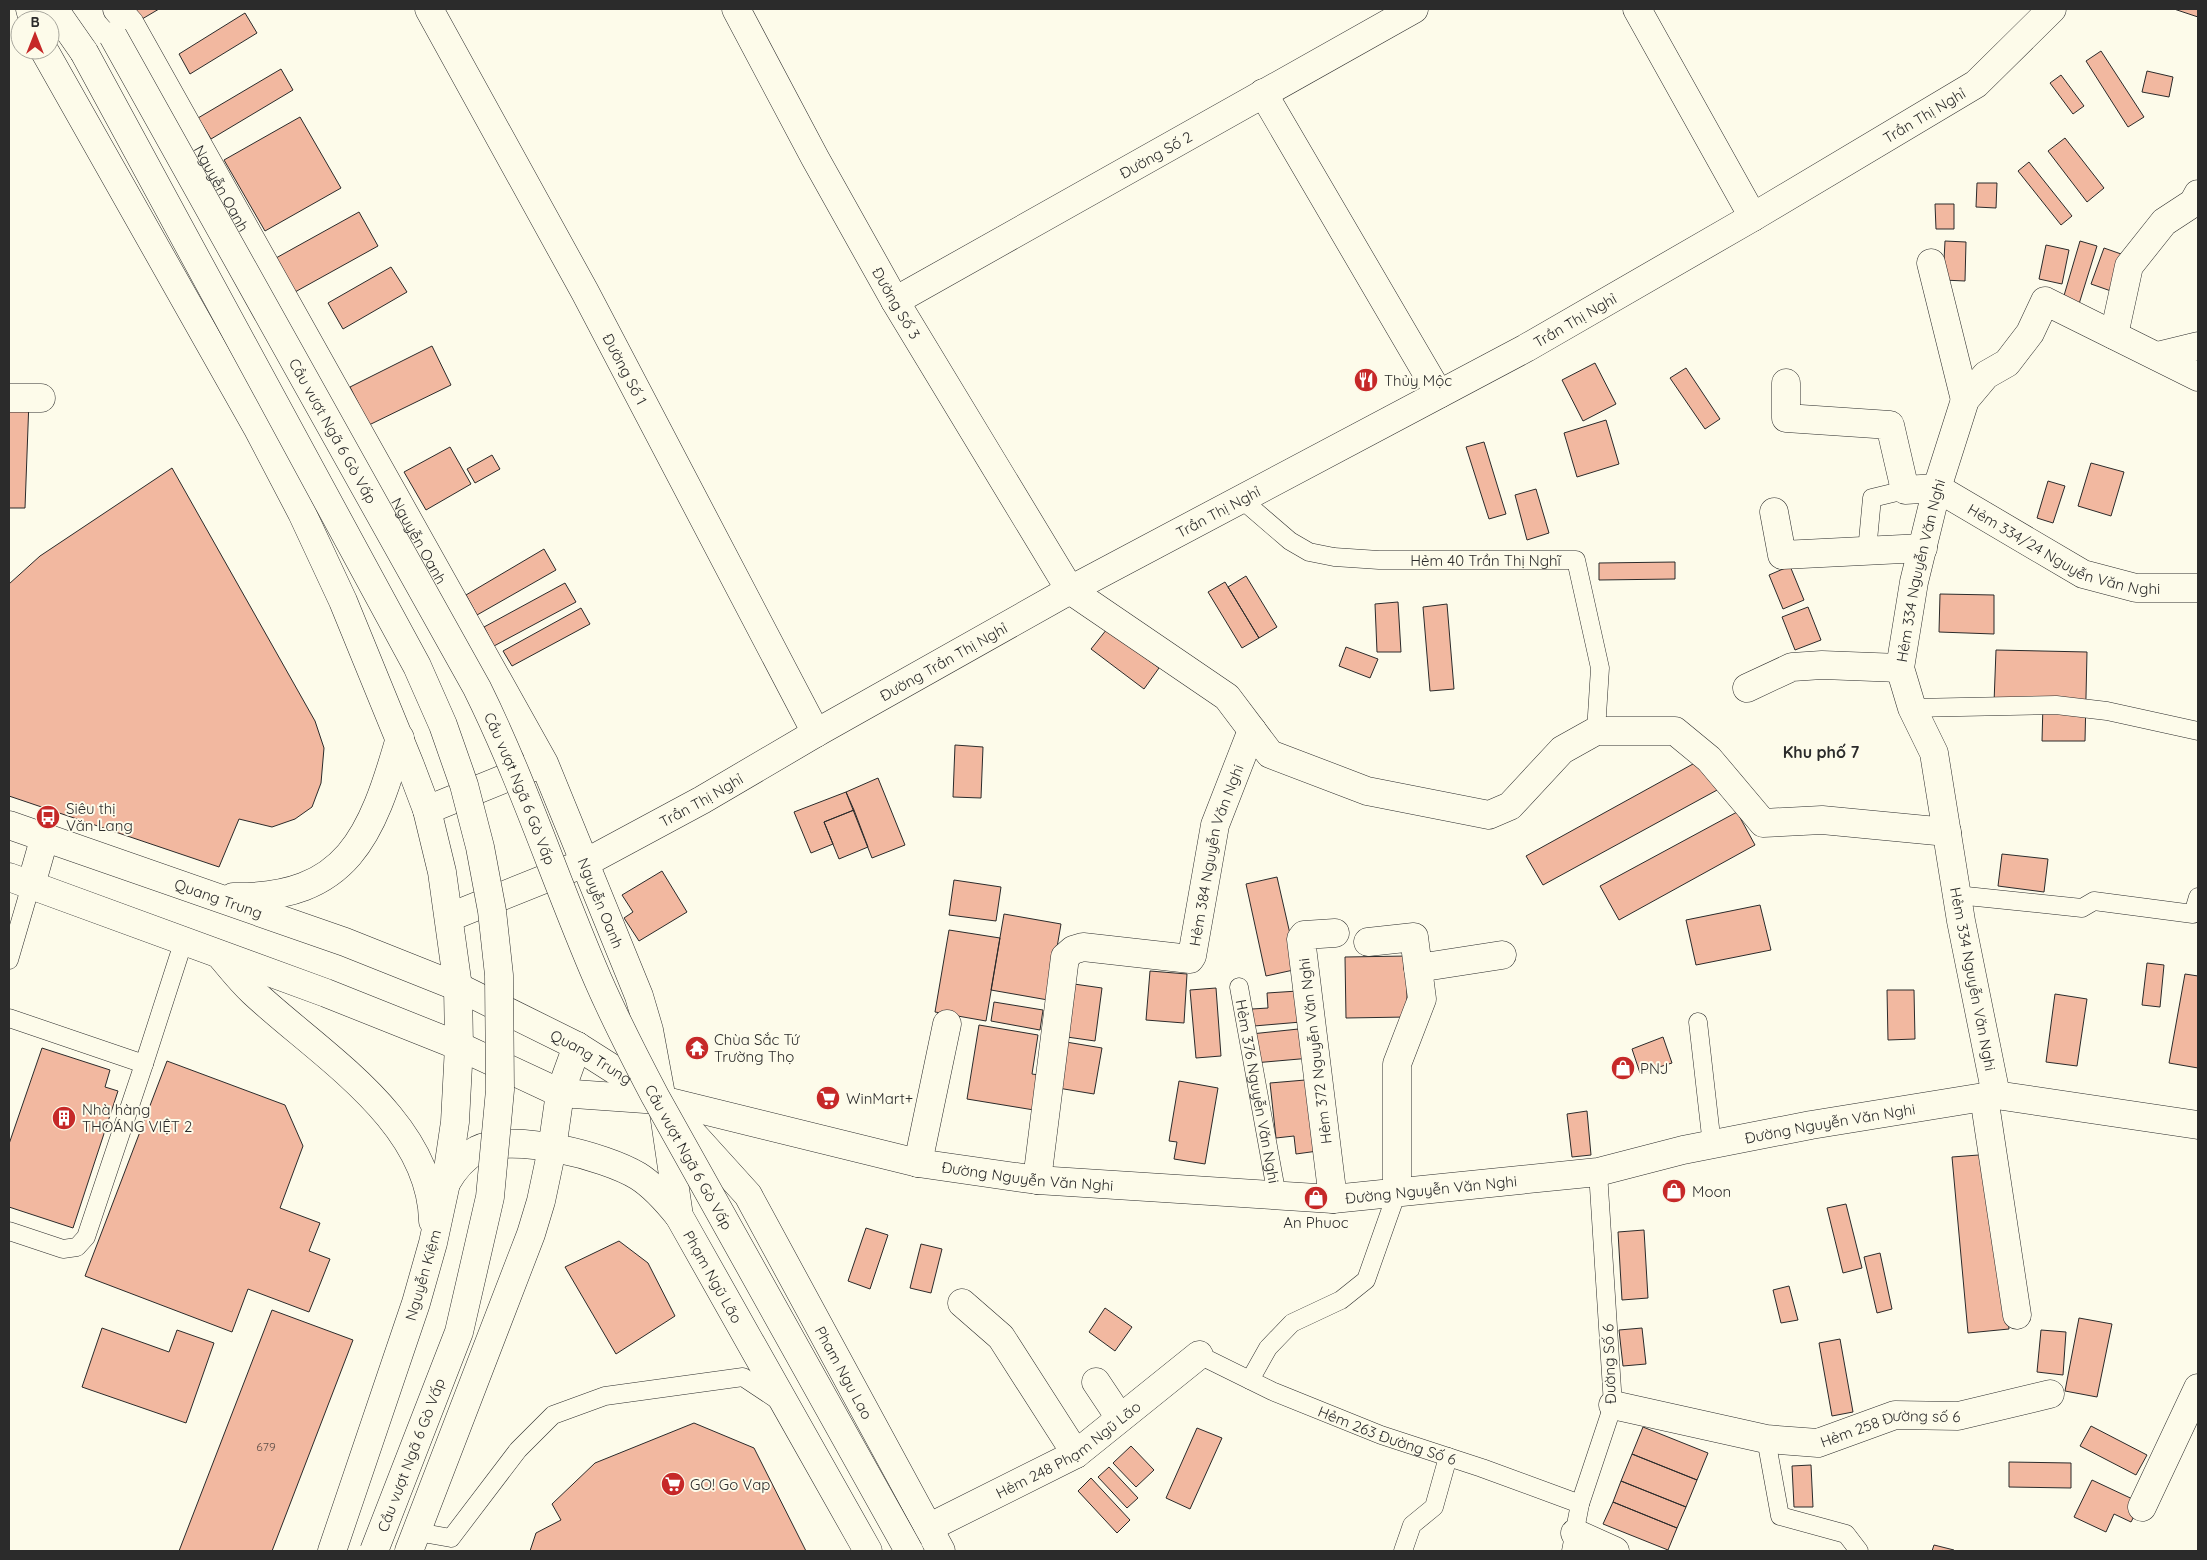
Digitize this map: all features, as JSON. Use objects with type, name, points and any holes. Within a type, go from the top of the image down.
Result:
[{"type":"main road","name":"Cầu vượt Ngã 6 Gò Vấp","points":[[54,9],[84,52],[417,666],[443,724],[464,785],[482,856],[492,911],[499,975],[501,1040],[500,1090],[490,1197],[459,1332],[374,1551]]},
{"type":"main road","name":"Cầu vượt Ngã 6 Gò Vấp","points":[[98,9],[472,680],[498,731],[598,980],[626,1039],[655,1096],[909,1551]]},
{"type":"main road","name":"Nguyễn Oanh","points":[[117,9],[130,24],[544,763],[639,996],[649,1030],[662,1100]]},
{"type":"main road","name":"Đường Số 1","points":[[429,9],[585,292],[816,733]]},
{"type":"main road","name":"Đường Số 3","points":[[736,9],[815,158],[895,301],[1070,590]]},
{"type":"main road","name":"Đường Số 2","points":[[895,301],[1414,9]]},
{"type":"main road","points":[[1637,9],[1753,217]]},
{"type":"main road","name":"Trần Thị Nghỉ","points":[[1070,590],[1240,498],[1526,348],[1753,217],[1976,84],[2052,9]]},
{"type":"main road","points":[[50,60],[257,427],[302,513],[344,601],[427,810],[442,872],[450,917],[458,987]]},
{"type":"main road","points":[[1263,93],[1439,394]]},
{"type":"main road","points":[[2114,335],[2129,266],[2164,222],[2194,203],[2198,194]]},
{"type":"main road","points":[[1931,263],[1965,400]]},
{"type":"main road","name":"Hẻm 334 Nguyễn Văn Nghi","points":[[2017,1315],[1990,1096],[1934,753],[1912,708],[1900,668],[1914,582],[1937,488],[1965,400],[1986,375],[2007,363],[2030,333],[2045,301],[2198,377]]},
{"type":"main road","points":[[2157,356],[2198,346]]},
{"type":"main road","points":[[1786,383],[1786,418],[1890,425],[1905,490],[1937,488]]},
{"type":"main road","points":[[9,398],[41,398]]},
{"type":"main road","name":"Hẻm 334/24 Nguyễn Văn Nghi","points":[[1937,488],[2083,574],[2136,588],[2198,588]]},
{"type":"main road","points":[[1774,512],[1782,555],[1922,548]]},
{"type":"main road","points":[[1070,590],[1227,697],[1270,754],[1367,791],[1489,816],[1510,806],[1562,750],[1596,732],[1675,732],[1709,759],[1763,823],[1822,820],[1947,832]]},
{"type":"main road","name":"Đường Trần Thị Nghỉ","points":[[816,733],[1070,590]]},
{"type":"main road","points":[[1747,688],[1792,668],[1822,665],[1900,668]]},
{"type":"main road","name":"Hẻm 384 Nguyễn Văn Nghi","points":[[1037,1180],[1065,957],[1073,950],[1083,947],[1190,959],[1214,825],[1252,730]]},
{"type":"main road","name":"Trần Thị Nghỉ","points":[[450,917],[585,862],[702,800],[816,733]]},
{"type":"main road","points":[[216,897],[258,898],[294,890],[328,874],[345,862],[361,841],[374,814],[387,784],[400,738]]},
{"type":"main road","points":[[427,810],[544,763]]},
{"type":"main road","name":"Quang Trung","points":[[9,825],[345,942],[458,987],[577,1046],[662,1100]]},
{"type":"main road","points":[[20,881],[45,836]]},
{"type":"main road","name":"Quang Trung","points":[[20,881],[218,952],[459,1046],[560,1093],[662,1100]]},
{"type":"main road","name":"Hẻm 372 Nguyễn Văn Nghi","points":[[1333,1199],[1301,939],[1304,935],[1336,933]]},
{"type":"main road","points":[[1368,942],[1414,937],[1422,999],[1398,1064],[1398,1192]]},
{"type":"main road","points":[[218,952],[251,991],[370,1095],[389,1114],[405,1135],[418,1159],[427,1186],[433,1214],[433,1243]]},
{"type":"main road","points":[[1418,968],[1502,955]]},
{"type":"main road","name":"Nguyễn Kiệm","points":[[332,1551],[416,1303],[433,1243],[446,1183],[455,1122],[459,1046],[458,987]]},
{"type":"main road","points":[[918,1163],[947,1024]]},
{"type":"main road","points":[[413,1541],[531,1234],[541,1201],[552,1149],[560,1093],[577,1046]]},
{"type":"main road","name":"Đường Nguyễn Văn Nghi","points":[[662,1100],[918,1163],[1037,1180],[1333,1199],[1598,1172],[1712,1145],[1811,1125],[1990,1096],[2198,1125]]},
{"type":"main road","points":[[662,1100],[748,1195],[934,1540]]},
{"type":"main road","name":"Phạm Ngũ Lão","points":[[662,1100],[679,1216],[868,1551]]},
{"type":"main road","points":[[446,1183],[464,1158],[477,1150],[505,1142],[520,1143],[588,1156],[615,1164],[639,1177],[661,1194],[679,1216]]},
{"type":"main road","points":[[962,1303],[1001,1337],[1076,1454]]},
{"type":"main road","name":"Hẻm 248 Phạm Ngũ Lão","points":[[934,1540],[1076,1454],[1199,1355]]},
{"type":"main road","points":[[1096,1382],[1120,1418]]},
{"type":"main road","points":[[2142,1507],[2198,1388]]},
{"type":"main road","name":"Hẻm 258 Đường số 6","points":[[1613,1405],[1766,1440],[1818,1443],[1895,1415],[1958,1416],[2050,1394]]},
{"type":"main road","points":[[1573,1542],[1616,1551]]},
{"type":"lane","points":[[1867,551],[1872,498],[1905,490]]},
{"type":"lane","name":"Hẻm 40 Trần Thị Nghĩ","points":[[1240,498],[1290,541],[1309,552],[1334,557],[1379,560],[1576,560],[1600,668],[1596,732]]},
{"type":"lane","points":[[1912,708],[2056,705],[2107,711],[2198,731]]},
{"type":"lane","points":[[9,960],[20,881]]},
{"type":"lane","points":[[1957,894],[2082,908],[2094,901],[2194,914],[2198,896]]},
{"type":"lane","points":[[9,1231],[63,1250],[77,1247],[86,1237],[184,940]]},
{"type":"lane","name":"Hẻm 376 Nguyễn Văn Nghi","points":[[1239,987],[1277,1196]]},
{"type":"lane","points":[[9,1018],[144,1064]]},
{"type":"lane","points":[[1698,1022],[1712,1145]]},
{"type":"lane","name":"Đường Số 6","points":[[1573,1542],[1580,1504],[1613,1405],[1598,1172]]},
{"type":"lane","points":[[1250,1380],[1268,1348],[1292,1323],[1341,1300],[1366,1280],[1398,1192]]},
{"type":"lane","name":"Hẻm 263 Đường Số 6","points":[[1199,1355],[1272,1391],[1381,1435],[1580,1504]]},
{"type":"lane","points":[[413,1541],[451,1538],[518,1450],[553,1415],[604,1396],[743,1377],[786,1406]]},
{"type":"lane","points":[[1766,1440],[1780,1516],[1846,1534],[1859,1551]]},
{"type":"lane","points":[[1403,1551],[1412,1525],[1434,1507],[1448,1457]]},
{"type":"building","points":[[129,9],[159,9],[137,22]]},
{"type":"building","points":[[2174,9],[2198,9],[2198,17]]},
{"type":"building","points":[[245,13],[257,33],[190,74],[179,54]]},
{"type":"building","points":[[2101,51],[2144,117],[2128,127],[2086,61]]},
{"type":"building","points":[[281,69],[293,90],[211,139],[198,118]]},
{"type":"building","points":[[2147,71],[2173,77],[2169,97],[2142,92]]},
{"type":"building","points":[[2061,75],[2084,106],[2073,114],[2050,83]]},
{"type":"building","points":[[300,117],[341,188],[265,231],[224,160]]},
{"type":"building","points":[[2065,138],[2104,188],[2087,202],[2048,151]]},
{"type":"building","points":[[2029,162],[2072,216],[2061,225],[2018,171]]},
{"type":"building","points":[[1977,183],[1997,183],[1996,208],[1976,207]]},
{"type":"building","points":[[1935,204],[1954,204],[1954,229],[1936,229]]},
{"type":"building","points":[[359,212],[378,246],[295,292],[276,258]]},
{"type":"building","points":[[1945,241],[1966,242],[1965,281],[1943,280]]},
{"type":"building","points":[[2080,241],[2097,246],[2079,304],[2063,299]]},
{"type":"building","points":[[2046,245],[2069,250],[2062,284],[2039,279]]},
{"type":"building","points":[[2104,248],[2124,255],[2111,291],[2091,284]]},
{"type":"building","points":[[391,267],[407,292],[343,329],[328,303]]},
{"type":"building","points":[[432,346],[451,385],[369,425],[350,387]]},
{"type":"building","points":[[1595,363],[1616,404],[1583,421],[1562,380]]},
{"type":"building","points":[[1686,368],[1720,419],[1705,429],[1670,378]]},
{"type":"building","points":[[9,400],[29,400],[25,508],[9,508]]},
{"type":"building","points":[[1606,420],[1619,464],[1577,477],[1564,433]]},
{"type":"building","points":[[1484,442],[1506,514],[1489,519],[1466,447]]},
{"type":"building","points":[[450,447],[471,484],[426,510],[404,472]]},
{"type":"building","points":[[492,455],[500,469],[475,483],[467,469]]},
{"type":"building","points":[[2091,463],[2124,472],[2111,516],[2078,506]]},
{"type":"building","points":[[172,468],[315,721],[324,748],[321,783],[312,807],[295,819],[272,827],[239,819],[219,867],[9,796],[9,584],[40,556]]},
{"type":"building","points":[[2048,481],[2065,486],[2053,523],[2037,518]]},
{"type":"building","points":[[1536,489],[1549,533],[1527,540],[1515,495]]},
{"type":"building","points":[[544,549],[556,570],[477,615],[466,595]]},
{"type":"building","points":[[1675,562],[1675,579],[1599,580],[1599,563]]},
{"type":"building","points":[[1790,566],[1804,600],[1783,609],[1769,575]]},
{"type":"building","points":[[1246,576],[1277,627],[1259,638],[1228,587]]},
{"type":"building","points":[[1225,582],[1259,638],[1242,648],[1208,592]]},
{"type":"building","points":[[565,583],[576,602],[494,646],[484,627]]},
{"type":"building","points":[[1940,594],[1994,595],[1994,634],[1939,632]]},
{"type":"building","points":[[1398,602],[1401,652],[1377,652],[1375,604]]},
{"type":"building","points":[[1447,604],[1454,689],[1430,691],[1423,607]]},
{"type":"building","points":[[1808,607],[1821,640],[1795,650],[1782,617]]},
{"type":"building","points":[[581,608],[590,624],[512,666],[503,651]]},
{"type":"building","points":[[1107,629],[1159,668],[1144,689],[1091,649]]},
{"type":"building","points":[[1346,647],[1378,659],[1370,678],[1339,666]]},
{"type":"building","points":[[1996,650],[2087,652],[2085,741],[2042,741],[2043,703],[1994,703]]},
{"type":"building","points":[[955,745],[983,747],[981,798],[953,797]]},
{"type":"building","points":[[1702,759],[1719,789],[1543,885],[1526,856]]},
{"type":"building","points":[[878,778],[905,845],[872,858],[846,792]]},
{"type":"building","points":[[846,792],[854,810],[824,822],[833,844],[811,853],[794,812]]},
{"type":"building","points":[[854,810],[868,847],[839,859],[824,822]]},
{"type":"building","points":[[1737,812],[1755,845],[1619,920],[1600,886]]},
{"type":"building","points":[[2002,854],[2048,859],[2044,892],[1998,886]]},
{"type":"building","points":[[662,871],[687,912],[639,941],[624,918],[633,912],[622,895]]},
{"type":"building","points":[[1277,877],[1298,969],[1266,976],[1246,884]]},
{"type":"building","points":[[954,880],[1001,887],[996,921],[949,915]]},
{"type":"building","points":[[1760,905],[1771,950],[1696,965],[1686,920]]},
{"type":"building","points":[[1004,914],[1061,924],[1048,1000],[991,990]]},
{"type":"building","points":[[949,930],[1000,938],[986,1021],[935,1012]]},
{"type":"building","points":[[1407,956],[1407,1017],[1346,1018],[1345,957]]},
{"type":"building","points":[[2147,963],[2164,965],[2160,1007],[2142,1005]]},
{"type":"building","points":[[1150,971],[1187,974],[1184,1023],[1146,1020]]},
{"type":"building","points":[[2185,974],[2198,976],[2198,1068],[2169,1063]]},
{"type":"building","points":[[1074,984],[1102,988],[1095,1041],[1067,1037]]},
{"type":"building","points":[[1216,988],[1221,1056],[1196,1058],[1190,990]]},
{"type":"building","points":[[1887,990],[1914,990],[1915,1039],[1888,1040]]},
{"type":"building","points":[[1298,991],[1301,1022],[1254,1026],[1252,1009],[1268,1008],[1267,993]]},
{"type":"building","points":[[2055,994],[2087,999],[2077,1066],[2046,1062]]},
{"type":"building","points":[[994,1002],[1043,1010],[1040,1030],[991,1021]]},
{"type":"building","points":[[979,1025],[1038,1035],[1032,1074],[1046,1076],[1040,1111],[967,1099]]},
{"type":"building","points":[[1308,1028],[1311,1058],[1254,1063],[1251,1034]]},
{"type":"building","points":[[1663,1037],[1672,1063],[1640,1073],[1632,1049]]},
{"type":"building","points":[[1066,1042],[1102,1048],[1094,1094],[1058,1088]]},
{"type":"building","name":"Nhà hàng THOÁNG VIỆT 2","points":[[42,1048],[110,1070],[105,1087],[118,1091],[73,1228],[9,1207],[9,1144]]},
{"type":"building","points":[[167,1061],[285,1105],[303,1146],[280,1208],[320,1223],[309,1251],[330,1259],[309,1312],[248,1289],[232,1332],[85,1276]]},
{"type":"building","points":[[1317,1079],[1325,1150],[1296,1154],[1294,1136],[1276,1138],[1270,1083]]},
{"type":"building","points":[[1179,1081],[1218,1088],[1205,1164],[1174,1159],[1177,1142],[1169,1141]]},
{"type":"building","points":[[1587,1111],[1591,1155],[1572,1157],[1567,1114]]},
{"type":"building","points":[[1992,1154],[2009,1329],[1968,1333],[1952,1157]]},
{"type":"building","points":[[1846,1204],[1862,1268],[1843,1273],[1827,1208]]},
{"type":"building","points":[[866,1228],[888,1235],[870,1289],[848,1281]]},
{"type":"building","points":[[1644,1230],[1648,1298],[1622,1300],[1618,1232]]},
{"type":"building","points":[[619,1241],[648,1263],[675,1316],[616,1354],[565,1267]]},
{"type":"building","points":[[921,1244],[942,1249],[931,1293],[910,1288]]},
{"type":"building","points":[[1880,1253],[1892,1309],[1877,1313],[1864,1257]]},
{"type":"building","points":[[1789,1286],[1798,1320],[1781,1323],[1773,1290]]},
{"type":"building","points":[[1105,1308],[1132,1327],[1115,1351],[1089,1332]]},
{"type":"building","points":[[272,1310],[353,1340],[272,1551],[179,1551]]},
{"type":"building","points":[[2079,1318],[2112,1324],[2097,1397],[2065,1391]]},
{"type":"building","points":[[102,1328],[169,1352],[177,1330],[214,1343],[186,1423],[82,1387]]},
{"type":"building","points":[[1642,1328],[1646,1364],[1623,1366],[1619,1330]]},
{"type":"building","points":[[2041,1330],[2066,1332],[2063,1375],[2037,1372]]},
{"type":"building","points":[[1840,1339],[1853,1412],[1832,1416],[1819,1343]]},
{"type":"building","name":"GO! Go Vap","points":[[694,1423],[754,1448],[806,1551],[530,1551],[536,1533],[561,1520],[552,1504],[595,1463]]},
{"type":"building","points":[[2091,1426],[2147,1455],[2136,1475],[2080,1446]]},
{"type":"building","points":[[1643,1427],[1708,1453],[1697,1480],[1632,1454]]},
{"type":"building","points":[[1197,1428],[1222,1438],[1190,1509],[1166,1498]]},
{"type":"building","points":[[1131,1446],[1154,1470],[1136,1487],[1113,1463]]},
{"type":"building","points":[[1632,1454],[1697,1480],[1686,1507],[1621,1481]]},
{"type":"building","points":[[2009,1462],[2071,1463],[2071,1488],[2009,1487]]},
{"type":"building","points":[[1811,1465],[1813,1507],[1794,1507],[1792,1466]]},
{"type":"building","points":[[1109,1467],[1138,1498],[1127,1508],[1098,1477]]},
{"type":"building","points":[[1091,1478],[1130,1520],[1117,1533],[1078,1491]]},
{"type":"building","points":[[2092,1480],[2141,1503],[2131,1522],[2114,1514],[2106,1532],[2074,1517]]},
{"type":"building","points":[[1621,1481],[1686,1507],[1677,1528],[1613,1502]]},
{"type":"building","points":[[1613,1502],[1677,1528],[1668,1550],[1603,1524]]},
{"type":"building","points":[[1934,1545],[1954,1550],[1932,1551]]},
{"type":"place","name":"Thủy Mộc","points":[[1366,380]]},
{"type":"place","name":"Siêu thị Văn Lang","points":[[48,817]]},
{"type":"place","name":"Chùa Sắc Tứ Trường Thọ","points":[[697,1048]]},
{"type":"place","name":"PNJ","points":[[1623,1068]]},
{"type":"place","name":"WinMart+","points":[[828,1098]]},
{"type":"place","name":"Nhà hàng THOÁNG VIỆT 2","points":[[64,1118]]},
{"type":"place","name":"Moon","points":[[1674,1191]]},
{"type":"place","name":"An Phuoc","points":[[1316,1198]]},
{"type":"place","name":"GO! Go Vap","points":[[673,1484]]},
{"type":"district","name":"Khu phố 7","points":[[1821,752]]}]
